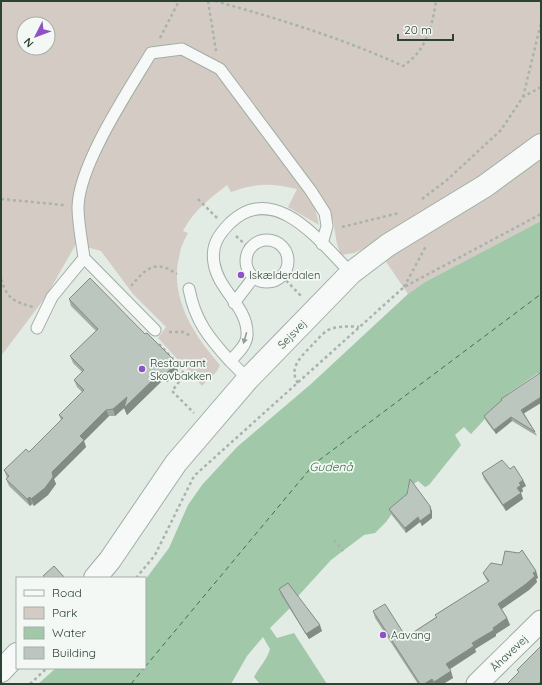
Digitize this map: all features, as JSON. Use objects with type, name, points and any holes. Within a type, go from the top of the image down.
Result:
[{"type":"street","name":"Sejsvej","points":[[97,577],[110,560],[176,462],[248,379],[351,273],[388,246],[485,186],[541,145]]},
{"type":"street","name":"Åhavevej","points":[[477,684],[541,622]]},
{"type":"street","points":[[1,671],[16,655]]},
{"type":"lane","points":[[155,330],[84,258],[78,206],[83,185],[96,149],[151,53],[182,49],[220,69],[311,191],[325,213],[327,226],[322,244]]},
{"type":"lane","points":[[230,361],[241,350],[248,334],[243,314],[220,281],[214,264],[213,254],[214,242],[233,220],[247,212],[262,208],[276,209],[301,222],[351,273]]},
{"type":"lane","points":[[268,239],[279,243],[288,256],[288,267],[282,276],[268,282],[254,278],[247,269],[247,253],[258,241],[268,239]]},
{"type":"lane","points":[[37,328],[52,298],[84,258]]},
{"type":"lane","points":[[234,303],[254,278]]},
{"type":"lane","points":[[189,290],[197,319],[207,335],[248,379]]},
{"type":"path","points":[[151,53],[179,1]]},
{"type":"path","points":[[208,1],[220,69]]},
{"type":"path","points":[[215,1],[316,30],[362,47],[403,66],[413,59],[424,45],[433,17],[436,1]]},
{"type":"path","points":[[417,202],[447,180],[501,130],[523,97],[541,23]]},
{"type":"path","points":[[523,97],[541,87]]},
{"type":"path","points":[[1,199],[78,206]]},
{"type":"path","points":[[326,231],[406,211]]},
{"type":"path","points":[[137,577],[155,555],[194,476],[404,287],[541,214]]},
{"type":"path","points":[[404,287],[426,246]]},
{"type":"path","points":[[133,283],[146,269],[153,267],[164,267],[177,274]]},
{"type":"path","points":[[282,276],[315,310]]},
{"type":"path","points":[[1,279],[6,293],[14,301],[45,311]]},
{"type":"path","points":[[298,383],[294,378],[295,367],[300,357],[327,331],[346,326],[360,327]]},
{"type":"path","points":[[207,335],[199,342],[183,332],[168,332],[159,335],[155,330],[150,335],[183,370],[182,378],[172,391],[208,426]]},
{"type":"path","points":[[334,540],[343,551]]},
{"type":"path","points":[[30,684],[47,669]]},
{"type":"green space","points":[[1,1],[541,1],[541,221],[425,282],[408,294],[374,244],[354,253],[341,255],[337,244],[333,220],[314,203],[319,225],[288,207],[297,189],[264,185],[248,187],[231,192],[227,185],[202,205],[187,224],[183,231],[188,233],[181,248],[177,269],[177,284],[185,314],[192,327],[220,365],[217,371],[202,386],[158,338],[166,327],[133,294],[101,251],[76,244],[47,295],[1,356]]},
{"type":"water","name":"Gudenå","points":[[541,221],[541,376],[538,373],[509,393],[471,434],[464,427],[455,435],[461,445],[429,485],[425,487],[418,481],[408,488],[407,491],[411,499],[396,508],[386,522],[375,533],[364,535],[331,560],[289,606],[290,608],[270,628],[277,638],[294,633],[327,684],[260,684],[254,677],[267,657],[270,649],[263,637],[247,656],[231,684],[38,684],[55,669],[146,669],[146,579],[169,548],[188,505],[202,485],[237,447],[311,384],[408,294],[425,282]]},
{"type":"building","points":[[90,278],[145,334],[147,333],[173,359],[172,361],[175,364],[165,375],[161,372],[124,408],[127,397],[113,409],[106,410],[80,436],[84,440],[52,472],[53,477],[45,488],[31,499],[30,497],[27,499],[6,479],[9,476],[4,470],[26,449],[29,452],[63,418],[59,415],[84,390],[74,380],[84,370],[70,356],[98,329],[69,299]]},
{"type":"building","points":[[540,373],[541,397],[521,410],[535,432],[511,417],[494,430],[484,416],[502,400],[501,399]]},
{"type":"building","points":[[502,460],[510,469],[514,466],[523,480],[519,483],[521,485],[517,488],[521,493],[503,505],[482,473]]},
{"type":"building","points":[[410,479],[430,506],[431,513],[420,521],[418,517],[405,528],[389,509],[407,494]]},
{"type":"building","points":[[522,550],[536,571],[533,573],[535,576],[498,604],[507,618],[493,628],[494,630],[472,643],[474,646],[446,664],[451,671],[434,682],[432,679],[424,684],[420,684],[373,611],[385,604],[406,637],[437,617],[435,615],[489,581],[483,573],[491,563],[502,565],[505,551],[519,553]]},
{"type":"building","points":[[54,566],[64,577],[44,577],[43,576]]},
{"type":"building","points":[[288,583],[320,625],[306,634],[279,589]]},
{"type":"building","points":[[541,646],[541,681],[538,684],[507,684],[519,672],[517,670]]},
{"type":"ferry route","points":[[146,666],[314,464],[541,294]]},
{"type":"ferry route","points":[[131,684],[143,669]]},
{"type":"place","name":"Iskælderdalen","points":[[241,275]]},
{"type":"place","name":"Restaurant Skovbakken","points":[[142,369]]},
{"type":"place","name":"Aavang","points":[[383,635]]}]
